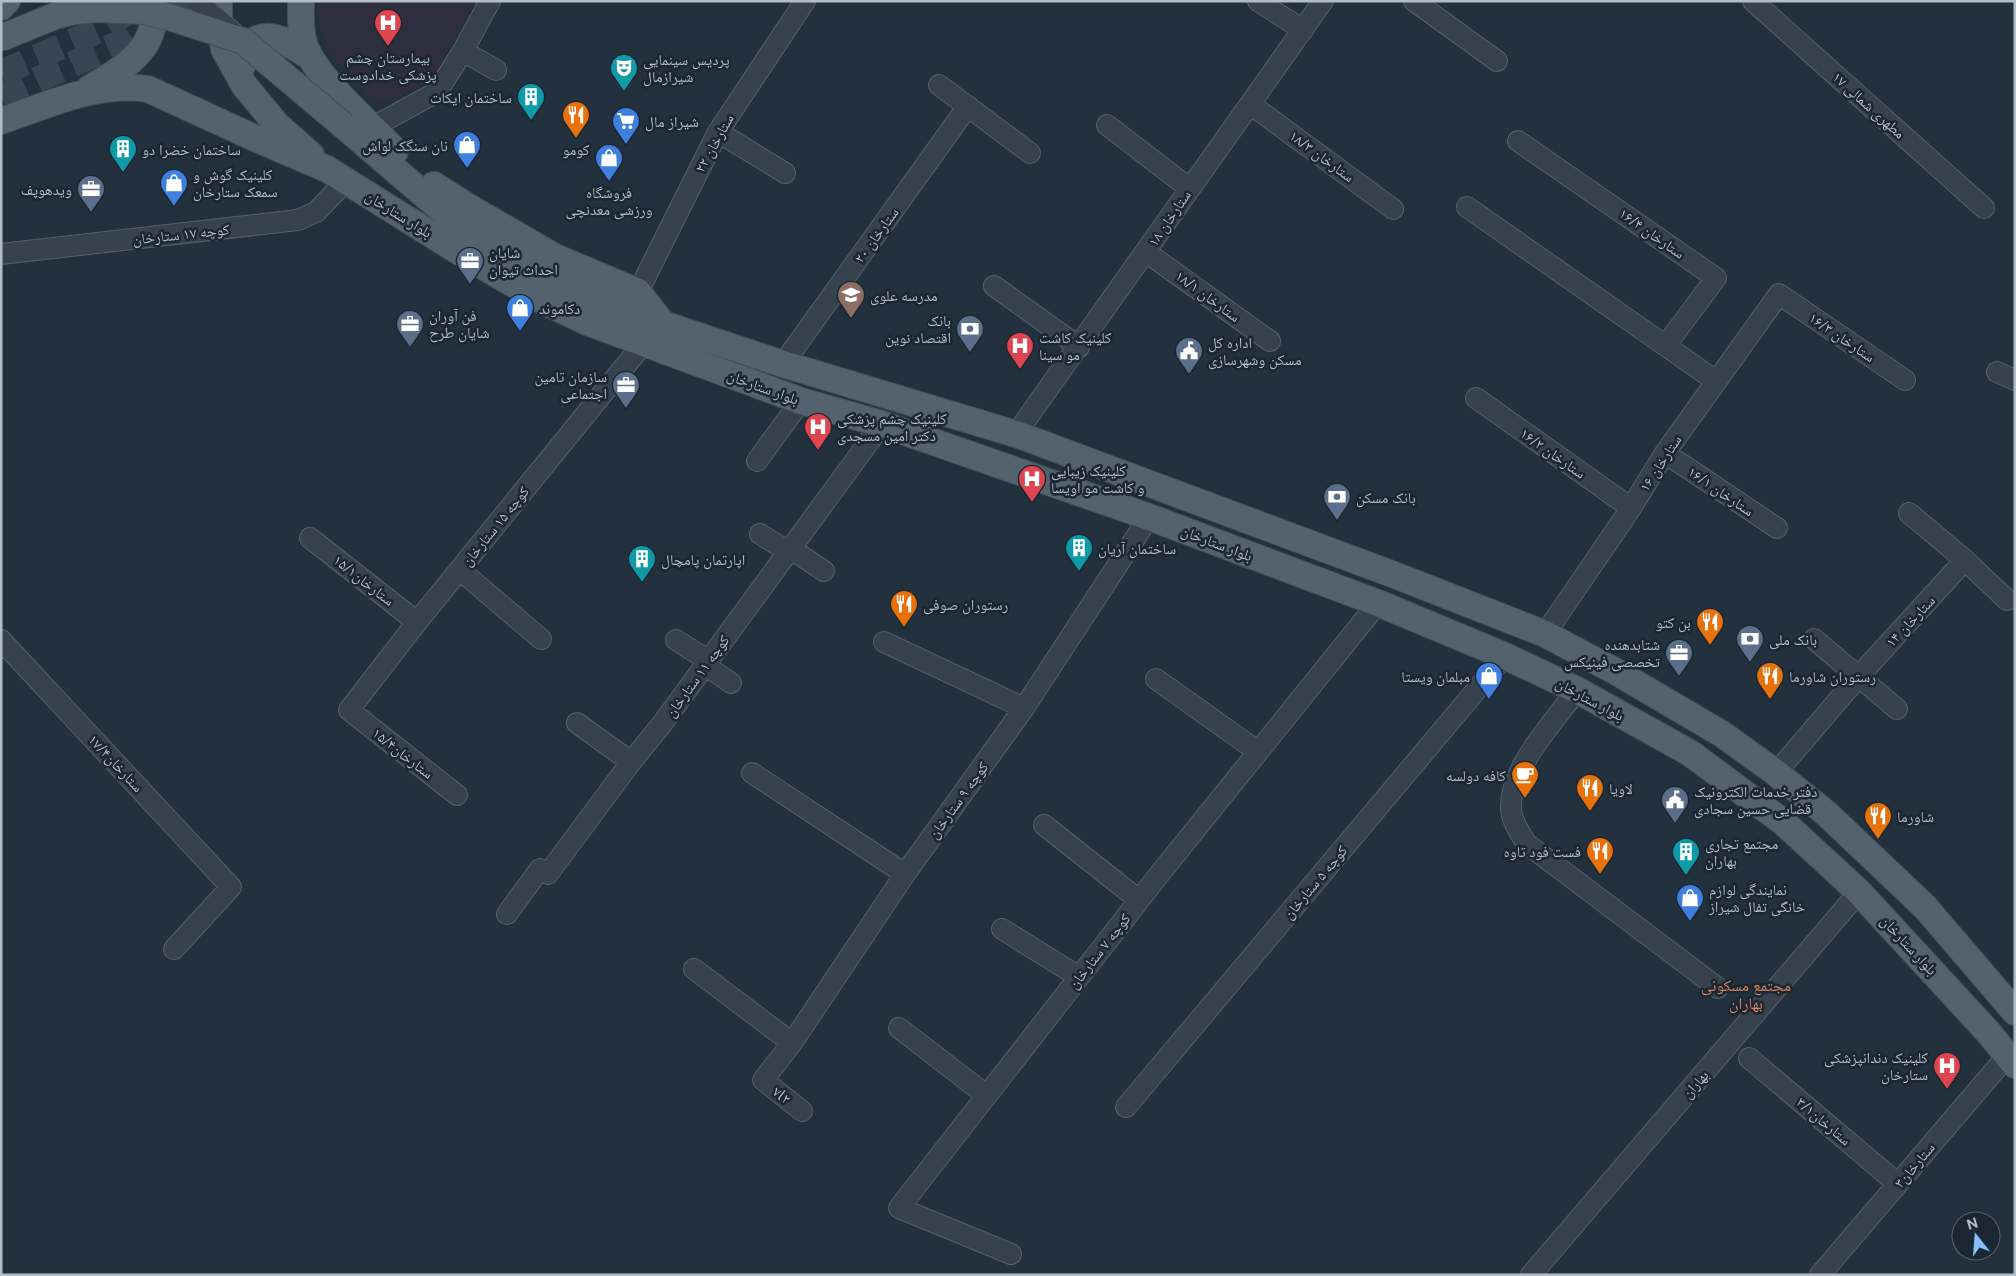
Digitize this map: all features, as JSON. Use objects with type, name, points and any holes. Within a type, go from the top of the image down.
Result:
[{"type":"main road","points":[[1,7],[7,1]]},
{"type":"main road","points":[[1,121],[83,92],[124,68],[144,45],[150,32],[153,16],[148,1]]},
{"type":"main road","points":[[219,1],[219,20],[224,49],[244,85],[277,125],[336,175]]},
{"type":"main road","points":[[301,1],[304,42],[310,57],[332,86],[414,171],[467,206],[554,257],[638,292],[663,324]]},
{"type":"main road","name":"بلوار ستارخان","points":[[1,38],[55,16],[97,9],[144,11],[188,22],[243,42],[463,228],[522,263],[574,290],[663,324],[783,364],[1016,434],[1392,574],[1546,634],[1613,670],[1722,734],[1776,773],[1826,814],[1911,894],[2015,1012]]},
{"type":"main road","points":[[251,92],[242,69],[242,58],[245,49],[260,38],[270,37],[282,40],[310,57]]},
{"type":"main road","points":[[83,92],[134,87],[148,89],[336,175]]},
{"type":"main road","name":"بلوار ستارخان","points":[[336,175],[540,300],[588,322],[643,344],[801,401],[882,424],[1148,517],[1378,603],[1505,656],[1577,690],[1690,753],[1784,822],[1860,892],[1988,1032],[2011,1060]]},
{"type":"street","points":[[197,1],[243,42]]},
{"type":"street","points":[[373,127],[438,92],[490,1]]},
{"type":"street","name":"۲۲ ستارخان","points":[[638,292],[718,132],[805,1]]},
{"type":"street","points":[[1258,1],[1302,30]]},
{"type":"street","name":"۱۸ ستارخان","points":[[1016,434],[1323,1]]},
{"type":"street","points":[[1414,1],[1496,61]]},
{"type":"street","name":"۱۷ مطهری شمالی","points":[[1753,1],[1984,208]]},
{"type":"street","points":[[463,51],[496,70]]},
{"type":"street","points":[[939,85],[1030,153]]},
{"type":"street","name":"۱۸/۳ ستارخان","points":[[1250,104],[1393,209]]},
{"type":"street","name":"۲۰ ستارخان","points":[[783,364],[968,106]]},
{"type":"street","points":[[1107,125],[1189,188]]},
{"type":"street","points":[[718,132],[785,173]]},
{"type":"street","name":"۱۶/۴ ستارخان","points":[[1518,141],[1716,278],[1666,345]]},
{"type":"street","name":"کوچه ۱۷ ستارخان","points":[[1,254],[298,220],[316,212],[336,175]]},
{"type":"street","points":[[1466,207],[1716,381]]},
{"type":"street","name":"۱۸/۱ ستارخان","points":[[1146,252],[1270,341]]},
{"type":"street","points":[[994,286],[1079,347]]},
{"type":"street","name":"۱۶/۳ ستارخان","points":[[1779,294],[1905,380]]},
{"type":"street","name":"۱۶ ستارخان","points":[[1546,634],[1665,454],[1779,294]]},
{"type":"street","name":"کوچه ۱۵ ستارخان","points":[[349,710],[417,622],[643,344]]},
{"type":"street","name":"۱۶/۲ ستارخان","points":[[1476,398],[1631,508]]},
{"type":"street","points":[[757,461],[801,401]]},
{"type":"street","name":"کوچه ۱۱ ستارخان","points":[[507,914],[540,869],[548,874],[631,762],[662,724],[882,424]]},
{"type":"street","name":"۱۶/۱ ستارخان","points":[[1665,454],[1777,528]]},
{"type":"street","points":[[1909,513],[1965,560],[2007,600]]},
{"type":"street","name":"کوچه ۹ ستارخان","points":[[762,1080],[792,1043],[905,874],[1024,708],[1148,517]]},
{"type":"street","points":[[760,534],[824,571]]},
{"type":"street","name":"ستارخان۱۵/۱","points":[[310,538],[417,622]]},
{"type":"street","name":"۱۴ ستارخان","points":[[1776,773],[1859,676],[1965,560]]},
{"type":"street","points":[[460,570],[541,639]]},
{"type":"street","name":"کوچه ۷ ستارخان","points":[[1011,1254],[899,1208],[1139,900],[1378,603]]},
{"type":"street","points":[[1814,639],[1897,709]]},
{"type":"street","name":"ستارخان۱۷/۴","points":[[1,640],[231,887],[174,949]]},
{"type":"street","points":[[676,640],[731,683]]},
{"type":"street","points":[[884,642],[1024,708]]},
{"type":"street","name":"کوچه ۵ ستارخان","points":[[1126,1107],[1505,656]]},
{"type":"street","points":[[1156,679],[1257,751]]},
{"type":"street","points":[[1577,690],[1522,766],[1513,786],[1511,810],[1516,827],[1527,844],[1718,988]]},
{"type":"street","name":"ستارخان۱۵/۴","points":[[349,710],[457,795]]},
{"type":"street","points":[[577,723],[631,762]]},
{"type":"street","points":[[752,773],[905,874]]},
{"type":"street","points":[[1044,824],[1139,900]]},
{"type":"street","name":"بهاران","points":[[1531,1275],[1860,892]]},
{"type":"street","points":[[1002,929],[1079,977]]},
{"type":"street","points":[[694,970],[792,1043]]},
{"type":"street","points":[[899,1028],[986,1095]]},
{"type":"street","name":"ستارخان۳/۱","points":[[1750,1058],[1898,1184]]},
{"type":"street","name":"ستارخان۳","points":[[1820,1275],[1898,1184],[2011,1060]]},
{"type":"street","name":"۷l۲","points":[[762,1080],[802,1111]]},
{"type":"shaded area","name":"بیمارستان چشم پزشکی خدادوست","points":[[316,1],[474,1],[431,83],[383,104],[368,96],[330,55],[319,26]]},
{"type":"tunnel","points":[[1,96],[120,43],[188,1]]},
{"type":"tunnel","points":[[1,73],[99,30],[141,4]]},
{"type":"place","name":"بیمارستان چشم پزشکی خدادوست","points":[[388,47]]},
{"type":"place","name":"پردیس سینمایی شیرازمال","points":[[624,92]]},
{"type":"place","name":"ساختمان ایکات","points":[[531,121]]},
{"type":"place","name":"کومو","points":[[576,139]]},
{"type":"place","name":"شیراز مال","points":[[626,145]]},
{"type":"place","name":"نان سنگک لواش","points":[[467,169]]},
{"type":"place","name":"ساختمان خضرا دو","points":[[123,173]]},
{"type":"place","name":"فروشگاه‌ ورزشی معدنچی","points":[[609,182]]},
{"type":"place","name":"کلینیک گوش و سمعک ستارخان","points":[[174,207]]},
{"type":"place","name":"ویدهوپف","points":[[91,213]]},
{"type":"place","name":"شایان احداث تیوان","points":[[470,285]]},
{"type":"place","name":"مدرسه علوی","points":[[851,319]]},
{"type":"place","name":"دکاموند","points":[[520,332]]},
{"type":"place","name":"فن آوران شایان طرح","points":[[410,348]]},
{"type":"place","name":"بانک اقتصاد نوین","points":[[970,353]]},
{"type":"place","name":"کلینیک کاشت مو سینا","points":[[1020,370]]},
{"type":"place","name":"اداره کل مسکن وشهرسازی","points":[[1189,375]]},
{"type":"place","name":"سازمان تامین اجتماعی","points":[[626,409]]},
{"type":"place","name":"کلینیک چشم پزشکی دکتر امین مسجدی","points":[[818,451]]},
{"type":"place","name":"کلینیک زیبایی و کاشت مو اویسا","points":[[1032,503]]},
{"type":"place","name":"بانک مسکن","points":[[1337,521]]},
{"type":"place","name":"ساختمان آریان","points":[[1079,572]]},
{"type":"place","name":"اپارتمان پامچال","points":[[642,583]]},
{"type":"place","name":"رستوران صوفی","points":[[904,628]]},
{"type":"place","name":"بن کتو","points":[[1710,646]]},
{"type":"place","name":"بانک ملی","points":[[1750,663]]},
{"type":"place","name":"شتابدهنده تخصصی فینیکس","points":[[1679,677]]},
{"type":"place","name":"مبلمان ویستا","points":[[1489,700]]},
{"type":"place","name":"رستوران شاورما","points":[[1770,700]]},
{"type":"place","name":"کافه دولسه","points":[[1525,799]]},
{"type":"place","name":"لاویا","points":[[1590,812]]},
{"type":"place","name":"دفتر خدمات الکترونیک قضایی حسین سجادی","points":[[1675,824]]},
{"type":"place","name":"شاورما","points":[[1878,840]]},
{"type":"place","name":"فست فود تاوه","points":[[1600,875]]},
{"type":"place","name":"مجتمع تجاری بهاران","points":[[1686,876]]},
{"type":"place","name":"نمایندگی لوازم خانگی تفال شیراز","points":[[1690,922]]},
{"type":"place","name":"کلینیک دندانپزشکی ستارخان","points":[[1947,1090]]},
{"type":"district","name":"مجتمع مسکونی بهاران","points":[[1746,994]]}]
